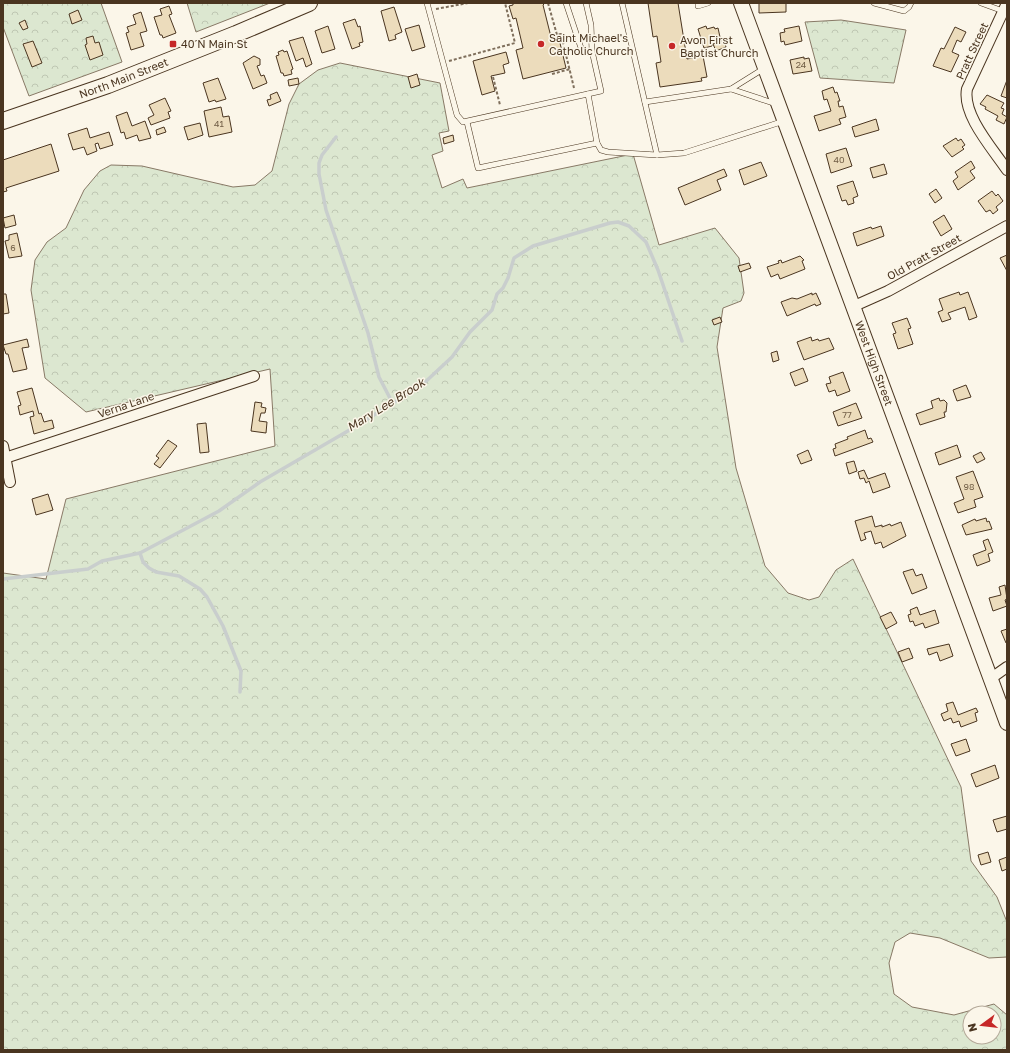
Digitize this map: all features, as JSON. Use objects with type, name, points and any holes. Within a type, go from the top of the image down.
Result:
[{"type":"main road","name":"North Main Street","points":[[3,122],[108,85],[309,3]]},
{"type":"main road","name":"West High Street","points":[[741,3],[777,104],[1007,723]]},
{"type":"street","name":"Pratt Street","points":[[1005,7],[967,89],[966,97],[970,112],[1007,170]]},
{"type":"street","name":"Old Pratt Street","points":[[852,307],[888,291],[1007,226]]},
{"type":"street","name":"Verna Lane","points":[[5,458],[254,376]]},
{"type":"street","points":[[3,446],[10,482]]},
{"type":"street","points":[[990,679],[1007,667]]},
{"type":"lane","points":[[427,3],[457,114],[460,121],[467,122],[601,91],[592,51],[591,25],[586,3]]},
{"type":"lane","points":[[566,3],[582,51],[584,53],[592,51]]},
{"type":"lane","points":[[622,3],[657,155]]},
{"type":"lane","points":[[698,3],[698,6],[708,3]]},
{"type":"lane","points":[[874,3],[904,11],[911,3]]},
{"type":"lane","points":[[981,3],[1005,7]]},
{"type":"lane","points":[[645,102],[731,89],[764,68]]},
{"type":"lane","points":[[731,89],[777,104]]},
{"type":"lane","points":[[588,94],[597,143],[604,152],[657,155],[684,153],[784,121]]},
{"type":"lane","points":[[467,122],[478,168],[597,143]]},
{"type":"path","points":[[436,9],[468,3]]},
{"type":"path","points":[[442,63],[515,43],[505,3]]},
{"type":"path","points":[[548,3],[557,35],[561,34],[573,82]]},
{"type":"path","points":[[552,74],[570,69]]},
{"type":"path","points":[[493,77],[498,98]]},
{"type":"green space","points":[[3,3],[101,3],[122,62],[29,96],[3,27]]},
{"type":"green space","points":[[187,3],[270,3],[196,32]]},
{"type":"green space","points":[[841,20],[906,30],[894,83],[820,78],[805,22]]},
{"type":"green space","points":[[340,63],[440,83],[449,131],[439,133],[443,151],[432,155],[442,188],[463,179],[467,188],[633,154],[659,245],[715,228],[739,258],[744,293],[741,301],[723,308],[717,347],[736,468],[765,566],[788,593],[809,600],[819,597],[836,570],[853,559],[961,787],[971,861],[997,897],[1007,922],[1007,957],[989,958],[940,938],[910,933],[895,942],[889,963],[894,994],[912,1007],[954,1015],[962,1013],[962,1045],[1002,1045],[1002,1011],[1007,1015],[1007,1050],[3,1050],[3,573],[46,579],[66,499],[275,446],[270,369],[86,412],[45,378],[31,290],[35,260],[47,242],[66,228],[84,190],[100,171],[111,165],[142,166],[233,187],[255,185],[272,171],[289,104],[299,84],[318,70]]},
{"type":"building","name":"Saint Michael's Catholic Church","points":[[513,3],[545,3],[543,5],[552,41],[559,39],[566,68],[523,79],[516,50],[523,48],[516,18],[513,19],[509,6],[513,5]]},
{"type":"building","name":"Avon First Baptist Church","points":[[648,3],[678,3],[687,59],[703,56],[707,77],[701,78],[702,81],[660,87],[656,63],[661,62],[657,36],[653,37]]},
{"type":"building","points":[[759,3],[786,3],[786,12],[759,13]]},
{"type":"building","points":[[169,6],[172,14],[169,15],[176,33],[163,38],[162,35],[160,35],[154,17],[162,15],[160,9]]},
{"type":"building","points":[[394,7],[402,32],[395,35],[396,39],[389,41],[381,11]]},
{"type":"building","points":[[78,10],[82,20],[72,24],[69,14]]},
{"type":"building","points":[[141,12],[147,31],[140,33],[144,46],[131,50],[126,33],[129,32],[127,27],[136,24],[133,15]]},
{"type":"building","points":[[355,19],[358,27],[360,26],[363,42],[359,43],[360,46],[352,49],[343,23]]},
{"type":"building","points":[[25,20],[28,28],[23,30],[19,23]]},
{"type":"building","points":[[419,25],[425,47],[412,51],[405,29]]},
{"type":"building","points":[[328,26],[335,49],[322,53],[315,31]]},
{"type":"building","points":[[706,26],[707,29],[714,27],[715,29],[718,28],[720,37],[711,40],[712,46],[704,48],[698,29]]},
{"type":"building","points":[[799,26],[802,41],[785,45],[784,41],[781,42],[780,33],[785,32],[784,29]]},
{"type":"building","points":[[955,27],[966,32],[961,42],[957,40],[952,52],[959,55],[951,72],[933,66],[941,48],[944,49]]},
{"type":"building","points":[[93,36],[95,43],[99,42],[103,55],[90,60],[85,45],[87,44],[86,38]]},
{"type":"building","points":[[303,37],[312,64],[306,67],[303,58],[296,61],[289,41]]},
{"type":"building","points":[[724,40],[726,47],[716,51],[713,44]]},
{"type":"building","points":[[33,41],[42,63],[32,67],[23,44]]},
{"type":"building","points":[[283,50],[284,52],[287,51],[293,69],[291,70],[292,74],[284,76],[283,73],[281,73],[276,56],[279,55],[278,52]]},
{"type":"building","points":[[506,52],[509,63],[503,65],[505,73],[491,76],[495,91],[482,95],[473,61]]},
{"type":"building","points":[[254,56],[260,59],[260,65],[257,66],[261,76],[264,75],[267,83],[253,89],[243,63]]},
{"type":"building","points":[[804,57],[804,59],[809,58],[812,71],[793,74],[790,60]]},
{"type":"building","points":[[417,74],[420,85],[411,88],[408,77]]},
{"type":"building","points":[[218,78],[226,99],[216,102],[215,100],[209,102],[203,83]]},
{"type":"building","points":[[298,78],[299,84],[289,86],[288,80]]},
{"type":"building","points":[[1007,80],[1007,98],[1001,96]]},
{"type":"building","points":[[833,87],[835,93],[837,92],[840,101],[838,101],[839,107],[843,106],[846,117],[839,119],[841,124],[819,131],[814,116],[831,111],[827,99],[824,100],[822,91]]},
{"type":"building","points":[[277,92],[281,101],[269,106],[267,100],[271,99],[270,95]]},
{"type":"building","points":[[987,95],[1004,103],[1001,108],[1004,109],[1002,114],[1007,117],[1004,124],[996,120],[998,116],[985,109],[986,107],[980,104]]},
{"type":"building","points":[[165,98],[171,111],[168,112],[170,118],[151,125],[148,118],[154,115],[149,105]]},
{"type":"building","points":[[221,107],[223,117],[229,116],[232,132],[209,137],[204,111]]},
{"type":"building","points":[[127,112],[132,126],[145,121],[151,138],[139,141],[137,135],[126,139],[124,132],[121,133],[116,116]]},
{"type":"building","points":[[876,119],[879,130],[855,137],[852,127]]},
{"type":"building","points":[[200,123],[203,135],[188,140],[184,127]]},
{"type":"building","points":[[164,127],[166,132],[157,135],[156,130]]},
{"type":"building","points":[[87,128],[90,138],[109,132],[113,145],[100,149],[98,143],[95,144],[97,151],[87,155],[84,147],[73,150],[68,134]]},
{"type":"building","points":[[453,135],[454,141],[444,144],[443,138]]},
{"type":"building","points":[[956,138],[958,141],[961,139],[965,145],[962,147],[964,149],[952,157],[943,146]]},
{"type":"building","points":[[51,144],[59,171],[6,188],[7,191],[3,192],[3,160]]},
{"type":"building","points":[[846,148],[852,166],[831,173],[826,154]]},
{"type":"building","points":[[971,161],[975,168],[970,171],[975,178],[958,190],[953,181],[958,177],[955,172]]},
{"type":"building","points":[[761,162],[767,176],[744,185],[739,170]]},
{"type":"building","points":[[884,164],[887,174],[873,178],[870,168]]},
{"type":"building","points":[[724,169],[727,176],[717,180],[721,190],[685,205],[678,188]]},
{"type":"building","points":[[853,181],[858,196],[853,198],[854,203],[848,205],[846,200],[842,201],[837,186]]},
{"type":"building","points":[[936,189],[942,198],[935,203],[929,194]]},
{"type":"building","points":[[992,191],[996,196],[998,194],[1003,201],[996,207],[998,210],[993,214],[990,210],[986,212],[978,201]]},
{"type":"building","points":[[14,215],[16,225],[5,228],[3,218]]},
{"type":"building","points":[[944,215],[952,229],[941,236],[933,222]]},
{"type":"building","points":[[881,226],[884,236],[857,246],[853,233],[871,227],[872,229]]},
{"type":"building","points":[[17,233],[22,256],[9,258],[5,241],[9,240],[9,235]]},
{"type":"building","points":[[1007,255],[1007,271],[1000,258]]},
{"type":"building","points":[[800,256],[804,260],[802,261],[805,269],[780,279],[778,274],[771,277],[767,267],[779,263],[778,261],[781,260],[782,263]]},
{"type":"building","points":[[749,263],[751,268],[740,272],[738,266]]},
{"type":"building","points":[[959,292],[960,295],[968,292],[977,317],[969,320],[965,307],[948,313],[951,319],[942,322],[938,312],[943,310],[939,299]]},
{"type":"building","points":[[812,293],[812,295],[816,293],[821,304],[816,306],[815,304],[787,316],[781,302],[792,298],[797,299]]},
{"type":"building","points":[[3,294],[6,294],[9,313],[3,314]]},
{"type":"building","points":[[720,317],[722,322],[714,325],[712,320]]},
{"type":"building","points":[[907,318],[911,328],[908,329],[913,344],[898,349],[893,334],[896,333],[892,323]]},
{"type":"building","points":[[811,337],[812,341],[818,339],[819,341],[829,338],[834,349],[804,360],[797,342]]},
{"type":"building","points":[[27,339],[29,347],[22,348],[27,369],[13,372],[8,354],[6,354],[3,345]]},
{"type":"building","points":[[777,351],[779,360],[773,362],[771,353]]},
{"type":"building","points":[[803,368],[808,381],[795,386],[790,373]]},
{"type":"building","points":[[843,372],[850,391],[837,396],[835,390],[829,392],[826,384],[831,383],[829,377]]},
{"type":"building","points":[[966,385],[971,397],[957,401],[953,390]]},
{"type":"building","points":[[32,388],[39,414],[41,413],[44,422],[52,420],[54,428],[34,434],[30,417],[34,416],[33,411],[20,415],[18,406],[21,405],[17,392]]},
{"type":"building","points":[[939,398],[940,401],[944,400],[947,403],[946,412],[944,412],[945,417],[920,425],[916,414],[933,408],[931,401]]},
{"type":"building","points":[[255,402],[262,403],[261,407],[266,408],[265,413],[261,413],[259,421],[267,422],[266,433],[251,431]]},
{"type":"building","points":[[856,403],[862,418],[838,426],[833,412]]},
{"type":"building","points":[[206,423],[209,452],[200,453],[197,424]]},
{"type":"building","points":[[865,430],[868,439],[871,438],[873,442],[835,456],[833,449],[836,448],[835,444],[848,439],[847,437]]},
{"type":"building","points":[[168,440],[177,446],[160,468],[154,464],[159,458],[156,456]]},
{"type":"building","points":[[957,445],[961,457],[939,465],[935,453]]},
{"type":"building","points":[[808,450],[812,460],[801,464],[797,455]]},
{"type":"building","points":[[981,452],[985,459],[977,463],[973,456]]},
{"type":"building","points":[[854,461],[857,471],[849,474],[846,463]]},
{"type":"building","points":[[864,470],[868,479],[885,473],[890,487],[873,493],[869,481],[866,483],[864,478],[860,479],[858,472]]},
{"type":"building","points":[[973,471],[983,497],[974,500],[976,507],[958,513],[954,503],[964,499],[956,477]]},
{"type":"building","points":[[48,494],[53,510],[36,515],[32,499]]},
{"type":"building","points":[[872,516],[875,527],[882,525],[882,527],[890,524],[891,526],[901,522],[906,536],[883,548],[881,542],[875,544],[871,531],[864,533],[866,539],[861,541],[855,521]]},
{"type":"building","points":[[986,518],[992,529],[966,535],[962,525],[975,519],[976,521]]},
{"type":"building","points":[[988,539],[993,552],[988,554],[990,561],[977,566],[973,555],[986,550],[983,541]]},
{"type":"building","points":[[913,569],[916,576],[922,574],[927,588],[912,594],[903,572]]},
{"type":"building","points":[[1005,585],[1007,599],[1005,600],[1007,606],[993,611],[989,598],[1001,595],[999,587]]},
{"type":"building","points":[[917,607],[920,615],[935,610],[939,623],[925,628],[923,623],[915,626],[913,621],[910,622],[908,615],[911,614],[910,610]]},
{"type":"building","points":[[891,612],[897,623],[886,629],[880,617]]},
{"type":"building","points":[[1007,629],[1007,643],[1006,643],[1001,631]]},
{"type":"building","points":[[949,644],[953,656],[940,661],[937,652],[929,655],[927,649]]},
{"type":"building","points":[[909,648],[913,658],[902,662],[898,652]]},
{"type":"building","points":[[953,702],[958,715],[976,708],[978,712],[975,713],[977,721],[961,727],[959,721],[953,723],[951,718],[944,721],[941,714],[948,711],[946,704]]},
{"type":"building","points":[[966,739],[970,751],[956,756],[951,744]]},
{"type":"building","points":[[995,765],[999,778],[976,787],[971,774]]},
{"type":"building","points":[[1007,816],[1007,829],[997,832],[993,820]]},
{"type":"building","points":[[988,852],[991,862],[981,865],[978,855]]},
{"type":"building","points":[[1007,857],[1007,869],[1002,871],[999,860]]},
{"type":"waterway","points":[[336,137],[322,155],[319,163],[319,174],[326,210],[368,333],[379,377],[392,402]]},
{"type":"waterway","name":"Mary Lee Brook","points":[[3,579],[88,569],[102,561],[140,553],[219,511],[260,482],[353,428],[422,385],[452,357],[470,332],[492,310],[497,294],[503,288],[508,278],[514,258],[533,246],[610,223],[618,222],[629,226],[646,242],[658,270],[682,341]]},
{"type":"waterway","points":[[140,553],[143,562],[149,568],[156,572],[179,576],[200,589],[207,597],[223,626],[241,671],[240,692]]},
{"type":"place","name":"40 N Main St","points":[[173,44]]},
{"type":"place","name":"Saint Michael's Catholic Church","points":[[541,44]]},
{"type":"place","name":"Avon First Baptist Church","points":[[672,46]]}]
